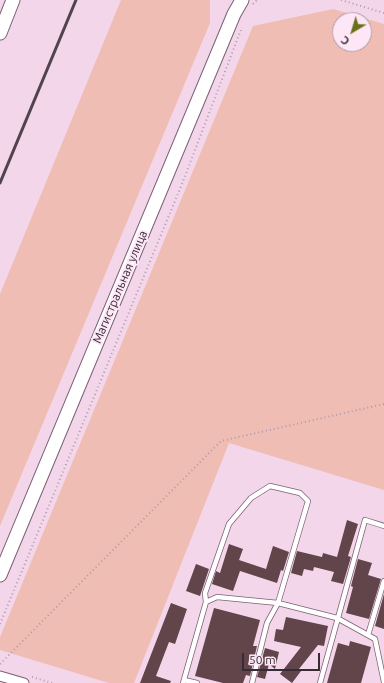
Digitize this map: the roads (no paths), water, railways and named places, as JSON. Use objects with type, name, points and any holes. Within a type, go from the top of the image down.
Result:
[{"type":"street","points":[[0,33],[13,0]]},
{"type":"street","name":"Магистральная улица","points":[[0,575],[234,14],[242,0]]},
{"type":"street","points":[[0,676],[24,683]]},
{"type":"lane","points":[[197,683],[184,682],[206,602],[205,593],[229,524],[251,498],[270,486],[300,493],[308,501],[278,603],[268,623],[252,683]]},
{"type":"lane","points":[[320,683],[365,520],[384,526]]},
{"type":"lane","points":[[368,635],[384,581]]},
{"type":"lane","points":[[206,602],[217,597],[278,603],[337,618],[375,639],[384,682]]},
{"type":"railway","points":[[0,183],[76,0]]}]
